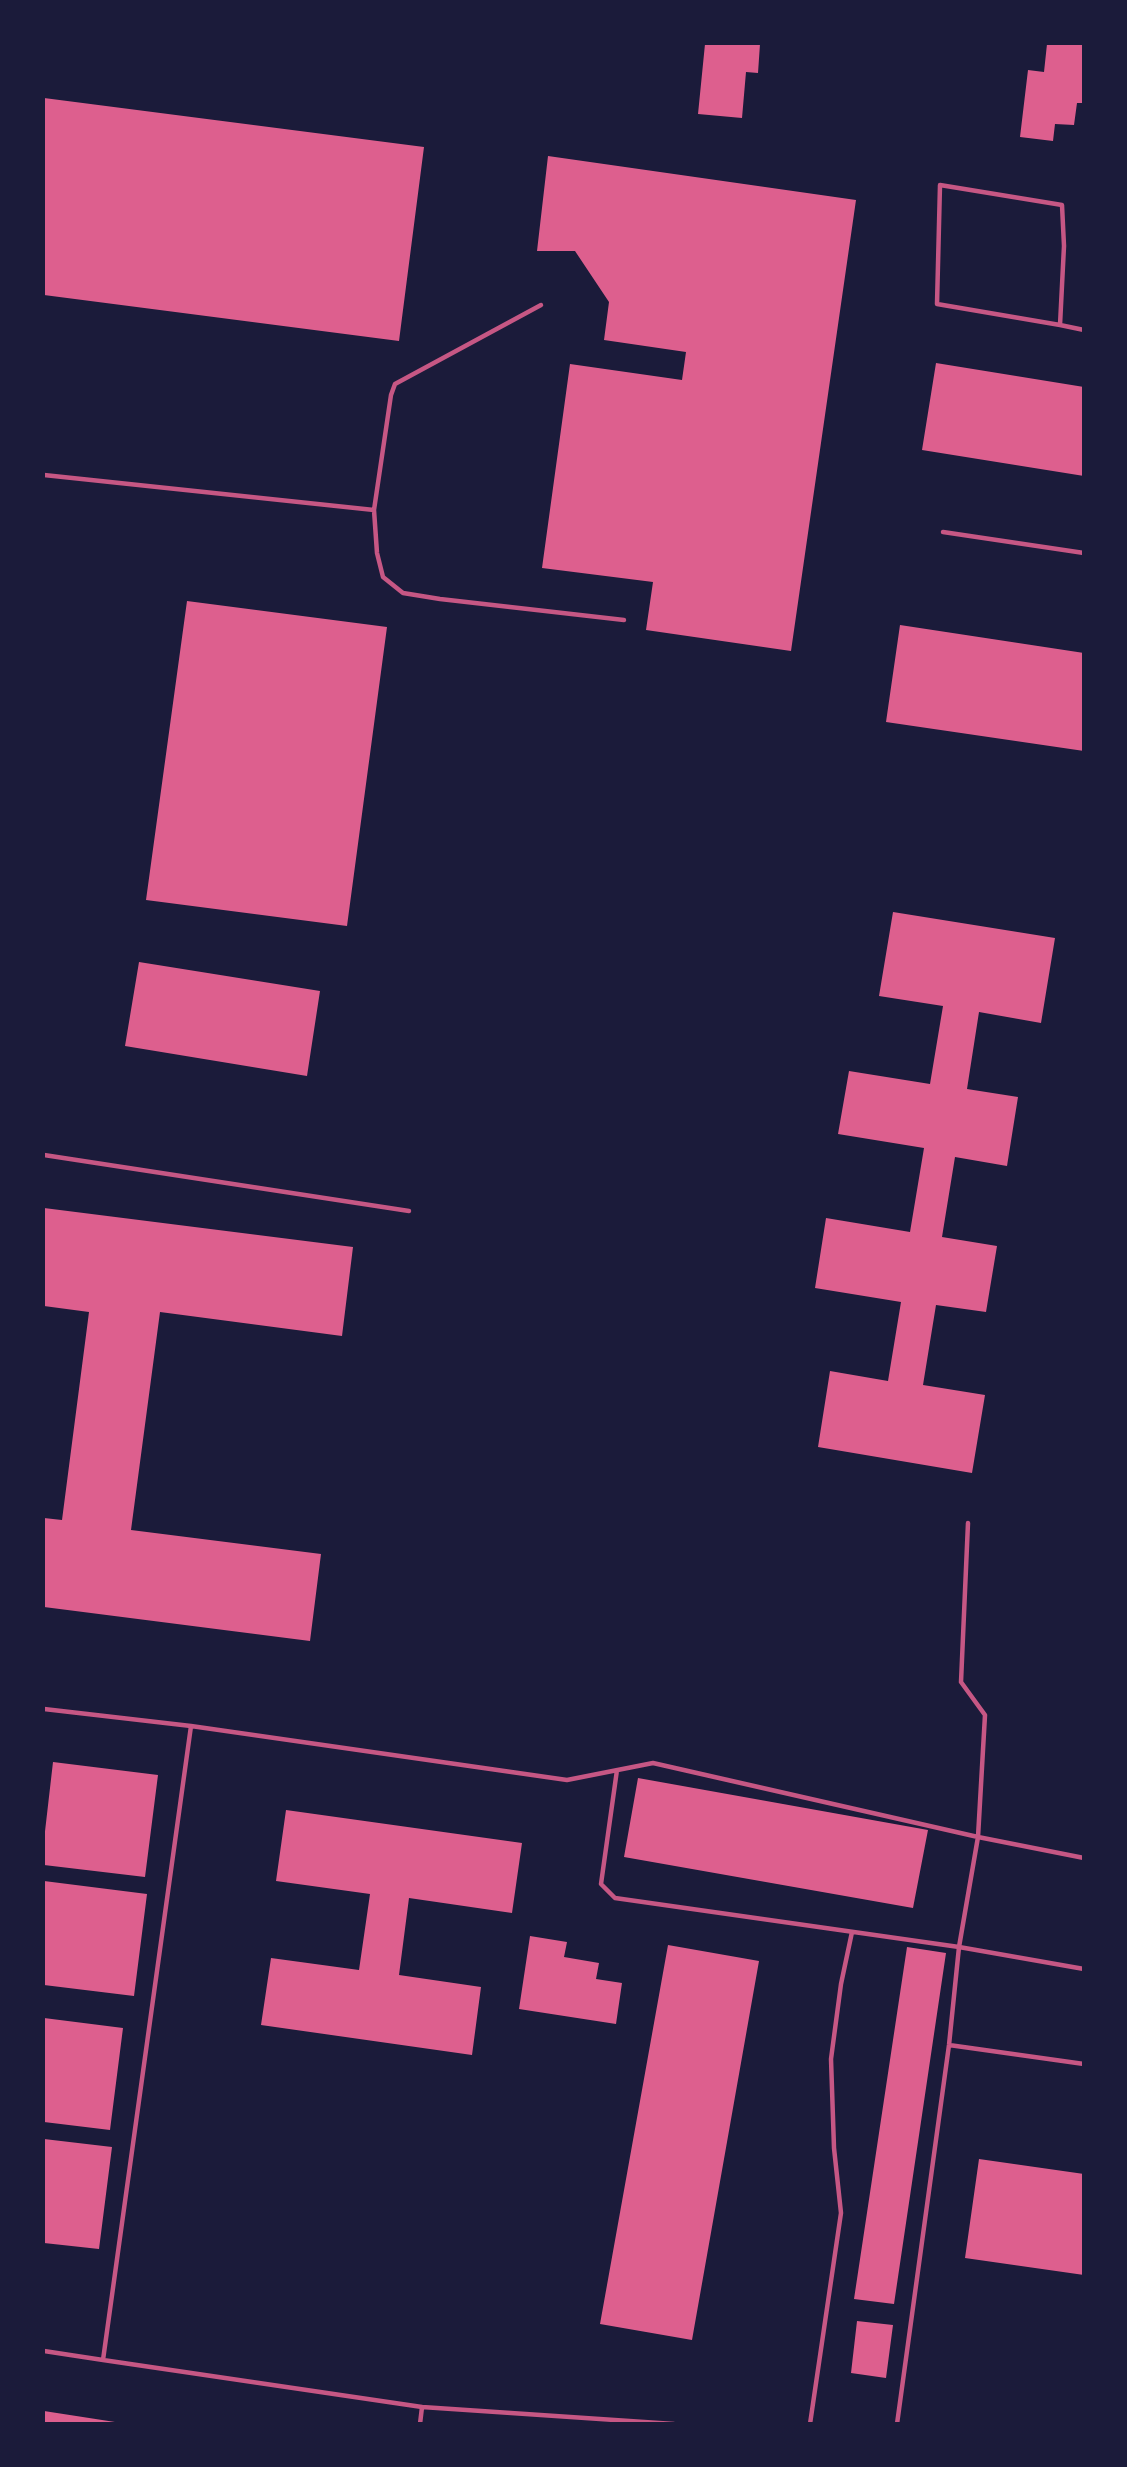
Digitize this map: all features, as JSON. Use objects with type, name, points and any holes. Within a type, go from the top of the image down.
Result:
[{"type":"lane","points":[[1060,326],[1064,246],[1062,204],[940,185],[938,304],[1060,326],[1083,330]]},
{"type":"lane","points":[[541,305],[395,384],[391,395],[374,510],[377,553],[383,577],[403,593],[624,620]]},
{"type":"lane","points":[[44,475],[374,510]]},
{"type":"lane","points":[[943,532],[1083,553]]},
{"type":"lane","points":[[44,1155],[409,1211]]},
{"type":"lane","points":[[897,2424],[949,2045],[959,1947],[978,1837],[985,1715],[961,1683],[968,1523]]},
{"type":"lane","points":[[44,1709],[191,1726],[567,1780],[653,1763],[978,1837],[1083,1858]]},
{"type":"lane","points":[[103,2360],[191,1726]]},
{"type":"lane","points":[[617,1770],[600,1884],[615,1898],[959,1947],[1083,1969]]},
{"type":"lane","points":[[810,2424],[840,2213],[834,2148],[831,2059],[841,1984],[852,1932]]},
{"type":"lane","points":[[949,2045],[1083,2064]]},
{"type":"lane","points":[[44,2351],[422,2407],[674,2424]]},
{"type":"lane","points":[[420,2424],[422,2407]]},
{"type":"building","points":[[705,44],[760,44],[758,73],[746,72],[742,118],[698,114]]},
{"type":"building","points":[[1047,44],[1084,44],[1084,103],[1077,103],[1074,125],[1055,124],[1053,141],[1020,137],[1028,70],[1044,72]]},
{"type":"building","points":[[44,98],[424,147],[399,341],[44,295]]},
{"type":"building","points":[[548,156],[856,200],[791,651],[646,630],[653,582],[542,568],[570,364],[682,380],[686,352],[604,340],[609,302],[575,251],[537,251]]},
{"type":"building","points":[[936,363],[1084,387],[1084,476],[922,450]]},
{"type":"building","points":[[187,601],[387,627],[347,926],[146,900]]},
{"type":"building","points":[[900,625],[1084,653],[1084,751],[886,722]]},
{"type":"building","points":[[893,912],[1055,938],[1041,1023],[979,1012],[967,1089],[1018,1097],[1007,1166],[955,1157],[942,1237],[997,1246],[986,1312],[936,1305],[923,1385],[985,1395],[972,1473],[818,1447],[830,1371],[888,1381],[901,1302],[815,1288],[826,1218],[910,1232],[924,1148],[838,1134],[849,1071],[930,1084],[943,1006],[879,996]]},
{"type":"building","points":[[139,962],[320,991],[307,1076],[125,1046]]},
{"type":"building","points":[[44,1208],[353,1247],[342,1336],[160,1312],[131,1530],[321,1554],[310,1641],[44,1607],[44,1518],[62,1520],[89,1312],[44,1306]]},
{"type":"building","points":[[53,1762],[158,1775],[145,1877],[44,1865],[44,1840]]},
{"type":"building","points":[[638,1778],[928,1830],[913,1908],[624,1857]]},
{"type":"building","points":[[286,1810],[522,1843],[512,1913],[409,1898],[399,1975],[481,1987],[472,2055],[261,2025],[271,1958],[359,1970],[370,1894],[276,1881]]},
{"type":"building","points":[[44,1881],[147,1894],[134,1996],[44,1985]]},
{"type":"building","points":[[530,1936],[567,1942],[564,1957],[599,1963],[596,1979],[622,1983],[616,2024],[519,2009]]},
{"type":"building","points":[[668,1945],[759,1961],[692,2340],[600,2324]]},
{"type":"building","points":[[907,1947],[946,1953],[894,2304],[854,2299]]},
{"type":"building","points":[[44,2018],[123,2028],[110,2130],[44,2122]]},
{"type":"building","points":[[44,2139],[112,2147],[99,2249],[44,2243]]},
{"type":"building","points":[[979,2159],[1084,2174],[1084,2275],[965,2258]]},
{"type":"building","points":[[857,2321],[893,2325],[886,2378],[851,2373]]},
{"type":"building","points":[[44,2411],[115,2422],[115,2424],[44,2424]]}]
